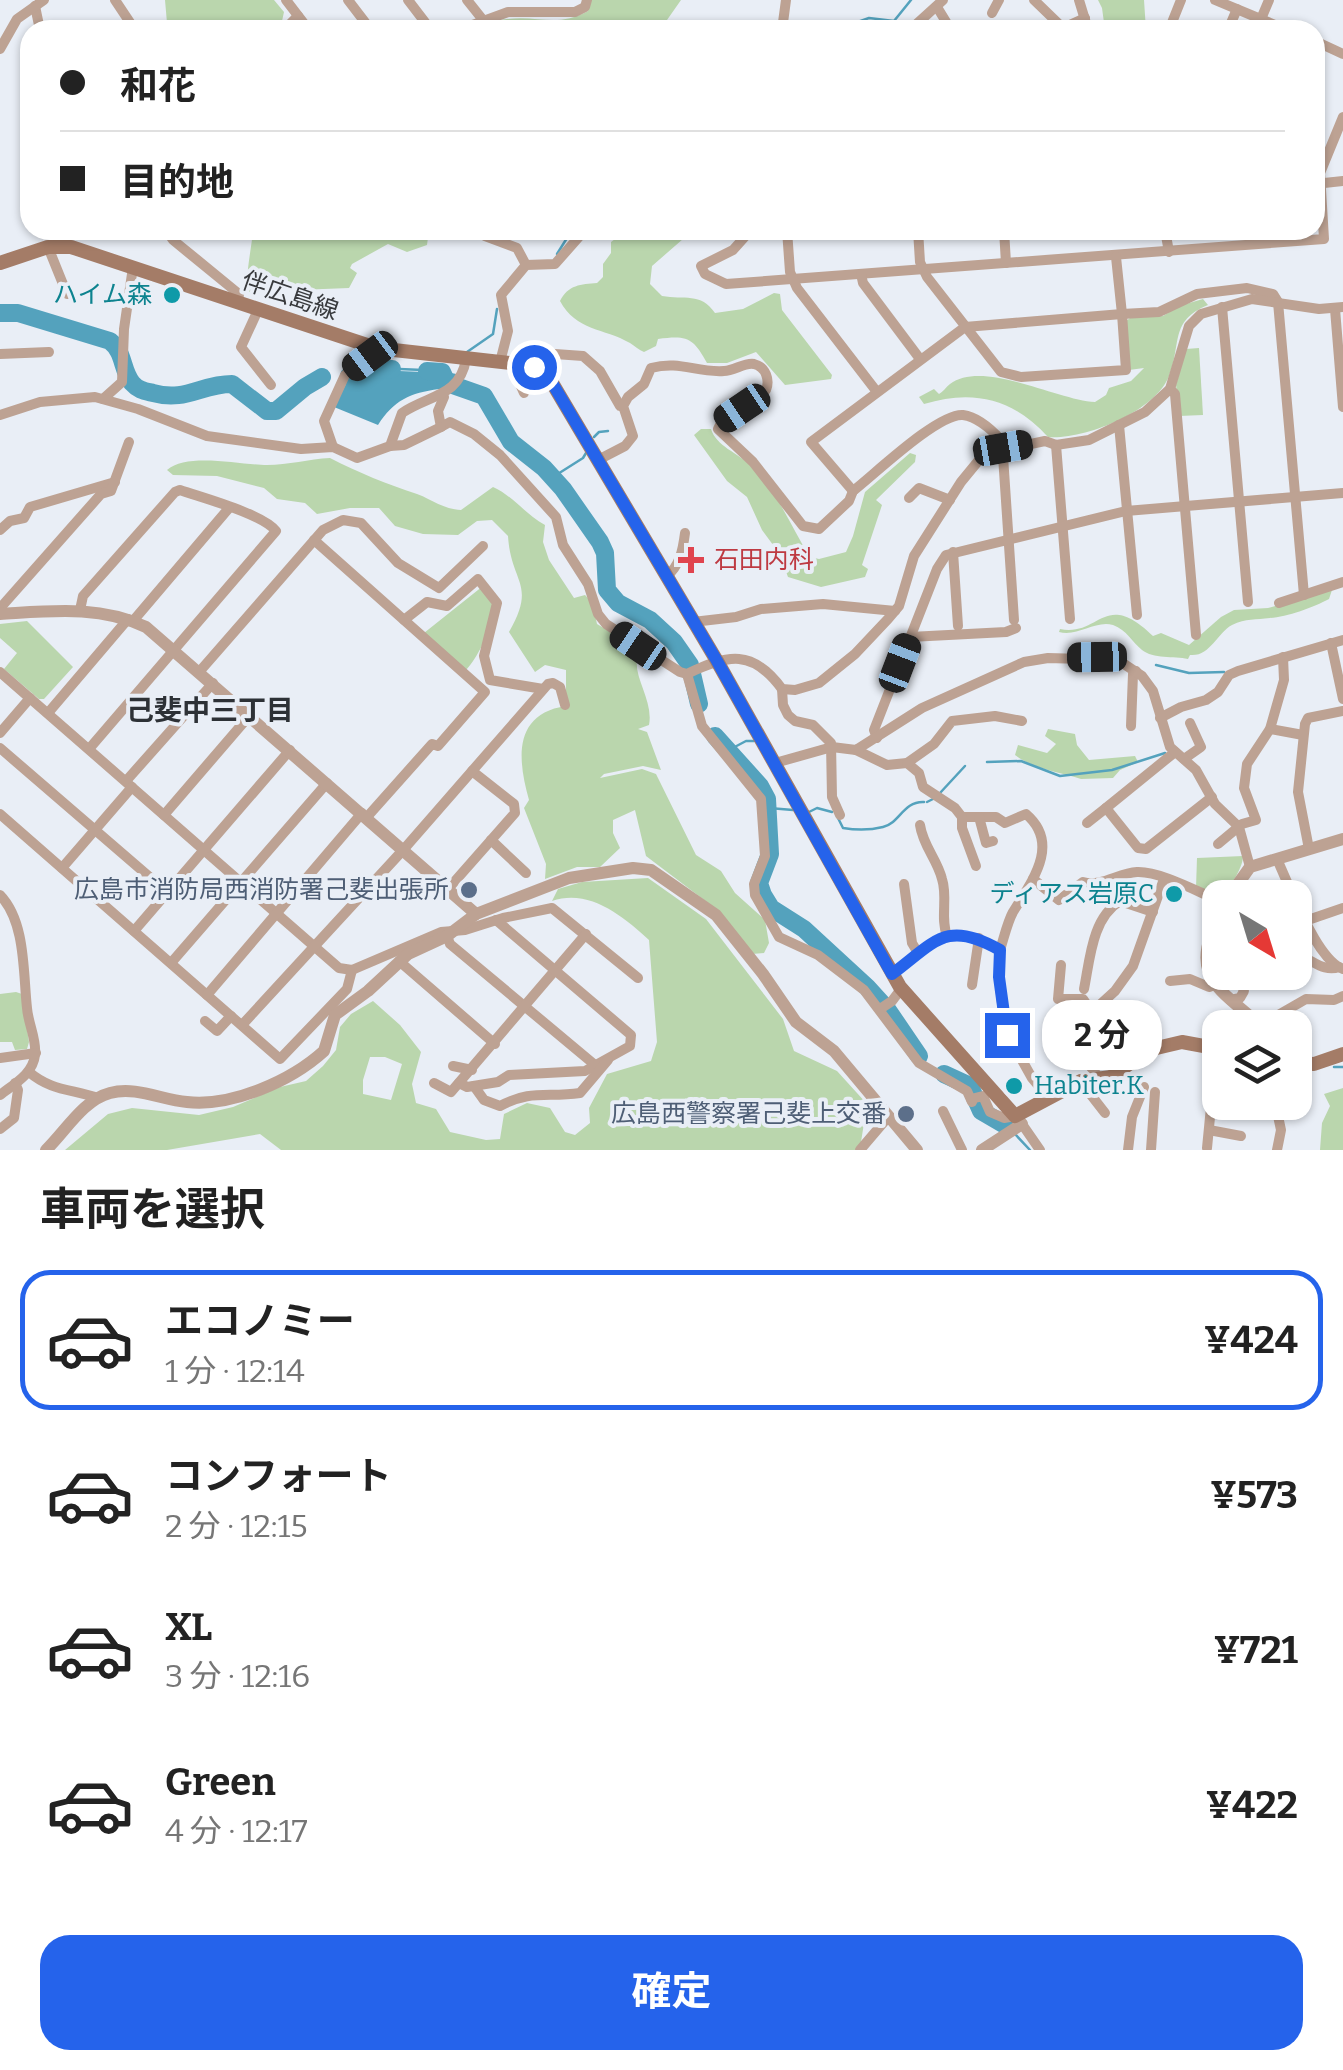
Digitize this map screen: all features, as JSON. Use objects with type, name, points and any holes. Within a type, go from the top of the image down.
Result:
[{"type":"main road","name":"伴広島線","points":[[0,263],[48,247],[71,247],[376,348],[534,367]]},
{"type":"main road","points":[[534,367],[551,381],[717,661],[901,989],[1015,1125],[1048,1097],[1115,1074],[1142,1052],[1182,1042],[1202,1046]]},
{"type":"main road","points":[[1312,1064],[1343,1054]]},
{"type":"street","points":[[286,0],[301,20]]},
{"type":"street","points":[[348,0],[363,20]]},
{"type":"street","points":[[408,0],[423,20]]},
{"type":"street","points":[[467,0],[483,20],[508,12],[566,14],[585,7],[586,0]]},
{"type":"street","points":[[992,13],[999,0]]},
{"type":"street","points":[[1034,0],[1055,20]]},
{"type":"street","points":[[1215,0],[1261,19],[1269,0]]},
{"type":"street","points":[[0,49],[9,28],[22,13],[40,3]]},
{"type":"street","points":[[1232,20],[1237,9]]},
{"type":"street","points":[[294,20],[298,16]]},
{"type":"street","points":[[1325,161],[1343,118]]},
{"type":"street","points":[[173,240],[239,294],[238,303]]},
{"type":"street","points":[[496,240],[517,248],[526,265]]},
{"type":"street","points":[[524,393],[508,363],[508,331],[500,295],[526,265],[555,264],[576,240]]},
{"type":"street","points":[[741,240],[732,250],[700,266],[704,274],[726,284],[1312,240]]},
{"type":"street","points":[[789,240],[793,279],[877,392]]},
{"type":"street","points":[[919,240],[923,269],[965,326],[1001,372],[1021,377],[1126,370],[1116,257]]},
{"type":"street","points":[[1005,240],[1006,264]]},
{"type":"street","points":[[1167,240],[1169,252]]},
{"type":"street","points":[[48,247],[67,294]]},
{"type":"street","points":[[103,399],[122,384],[124,329],[133,268]]},
{"type":"street","points":[[862,274],[862,283],[920,359]]},
{"type":"street","points":[[853,491],[811,442],[965,326],[1160,312],[1188,296],[1247,288],[1268,291],[1278,302],[1304,595]]},
{"type":"street","points":[[782,688],[795,690],[819,683],[855,654],[895,611],[914,556],[974,463],[984,454],[1046,441],[1056,445],[1089,440],[1152,407],[1176,380],[1189,326],[1201,314],[1252,299],[1339,308],[1343,407]]},
{"type":"street","points":[[1222,306],[1248,602]]},
{"type":"street","points":[[258,310],[241,347],[271,385]]},
{"type":"street","points":[[333,447],[324,421],[345,375],[374,354],[376,348]]},
{"type":"street","points":[[0,354],[49,352]]},
{"type":"street","points":[[534,367],[541,353],[582,356],[600,372],[623,406],[632,436],[625,446],[598,460]]},
{"type":"street","points":[[441,427],[438,411],[460,377],[466,358]]},
{"type":"street","points":[[623,406],[644,384],[651,368],[674,363],[725,372],[750,363],[759,366],[769,382],[766,390],[722,421],[718,429],[753,462],[802,526],[819,529],[849,501],[853,491],[949,417],[974,418],[1002,441],[1015,624],[1006,632],[910,636]]},
{"type":"street","points":[[1170,389],[1175,394],[1196,635]]},
{"type":"street","points":[[390,446],[402,412],[445,395]]},
{"type":"street","points":[[1,413],[40,402],[103,399],[207,436],[282,447],[333,447],[357,458],[404,445],[450,422],[500,455],[556,517],[563,545],[583,574],[598,614],[606,624],[669,666],[690,672],[717,661],[754,661],[768,670],[782,688],[788,715],[817,727],[832,747],[832,797],[840,815]]},
{"type":"street","points":[[1119,426],[1138,615]]},
{"type":"street","points":[[129,442],[111,490],[101,494],[2,606],[0,614],[80,610],[131,620],[175,649],[476,914]]},
{"type":"street","points":[[1056,445],[1070,620]]},
{"type":"street","points":[[0,530],[10,521],[24,518],[30,507],[115,482]]},
{"type":"street","points":[[909,498],[919,488],[950,500]]},
{"type":"street","points":[[80,610],[83,596],[175,492],[180,490],[229,508],[271,525],[276,531],[89,749]]},
{"type":"street","points":[[877,738],[874,730],[940,562],[953,552],[1126,511],[1343,493]]},
{"type":"street","points":[[48,713],[229,508]]},
{"type":"street","points":[[200,671],[323,530],[343,520],[361,523],[398,564],[439,588],[483,546]]},
{"type":"street","points":[[666,577],[674,571],[685,533]]},
{"type":"street","points":[[207,995],[365,815],[432,744],[438,746],[485,692],[314,540]]},
{"type":"street","points":[[953,552],[958,626]]},
{"type":"street","points":[[404,620],[427,602],[447,606],[478,579],[498,603],[484,656],[490,680],[543,690]]},
{"type":"street","points":[[1279,603],[1343,582]]},
{"type":"street","points":[[693,622],[736,617],[761,609],[824,604],[895,611]]},
{"type":"street","points":[[1160,718],[1206,700],[1218,692],[1229,675],[1238,671],[1337,642],[1343,699]]},
{"type":"street","points":[[1218,844],[1239,827],[1256,820],[1244,788],[1247,764],[1270,729],[1282,688],[1283,656]]},
{"type":"street","points":[[856,750],[922,708],[1037,659],[1108,658],[1136,671],[1153,691],[1160,718],[1179,756],[1202,778],[1220,811],[1239,827],[1250,867]]},
{"type":"street","points":[[1129,722],[1132,674],[1136,671]]},
{"type":"street","points":[[0,672],[339,968],[352,970],[440,932],[465,930],[552,908],[638,978]]},
{"type":"street","points":[[690,672],[702,726],[759,796],[768,817],[766,856],[754,884],[779,937],[810,950],[864,990],[883,1007],[919,1063],[967,1090],[974,1099],[983,1096],[990,1112],[1015,1125],[1040,1150]]},
{"type":"street","points":[[62,868],[213,683]]},
{"type":"street","points":[[242,1025],[543,690],[553,683],[560,687],[565,705]]},
{"type":"street","points":[[0,732],[30,698]]},
{"type":"street","points":[[1309,849],[1298,792],[1303,735],[1308,718],[1343,712]]},
{"type":"street","points":[[164,815],[250,715]]},
{"type":"street","points":[[775,762],[832,747],[856,750],[887,765],[907,764],[930,748],[952,721],[994,716],[1022,721]]},
{"type":"street","points":[[1087,823],[1179,756],[1201,747],[1190,723]]},
{"type":"street","points":[[1270,729],[1303,735]]},
{"type":"street","points":[[0,748],[167,892]]},
{"type":"street","points":[[134,931],[290,750]]},
{"type":"street","points":[[907,764],[919,773],[923,787],[962,817],[962,828],[976,866]]},
{"type":"street","points":[[448,888],[515,813],[514,804],[472,771]]},
{"type":"street","points":[[170,963],[327,782]]},
{"type":"street","points":[[1106,808],[1138,848],[1146,848],[1212,797]]},
{"type":"street","points":[[0,814],[280,1059],[347,989],[352,970]]},
{"type":"street","points":[[962,817],[996,817],[1005,823],[1029,815],[1040,834],[1044,856],[1011,915],[1000,950],[999,977],[1005,1030],[1032,1078],[1048,1097]]},
{"type":"street","points":[[979,817],[986,843],[993,841]]},
{"type":"street","points":[[920,826],[922,842],[944,881],[947,936]]},
{"type":"street","points":[[491,840],[526,873]]},
{"type":"street","points":[[1239,880],[1250,867],[1342,842]]},
{"type":"street","points":[[1277,859],[1287,880]]},
{"type":"street","points":[[46,1150],[98,1098],[112,1092],[189,1103],[216,1101],[238,1097],[284,1077],[324,1051],[335,1015],[400,961],[476,914],[569,878],[634,868],[651,870],[716,916],[796,1022],[834,1051],[918,1150]]},
{"type":"street","points":[[1033,879],[1059,900],[1083,882],[1092,884],[1136,872],[1202,894]]},
{"type":"street","points":[[1092,1012],[1126,978],[1139,954],[1164,879]]},
{"type":"street","points":[[902,890],[912,944],[918,952]]},
{"type":"street","points":[[0,895],[11,906],[36,1053],[29,1072],[0,1095]]},
{"type":"street","points":[[1084,989],[1104,912],[1120,901],[1153,912]]},
{"type":"street","points":[[1312,919],[1343,908]]},
{"type":"street","points":[[460,1083],[467,1088],[498,1082],[510,1075],[585,1071],[626,1050],[631,1035],[496,920]]},
{"type":"street","points":[[1312,932],[1334,966],[1341,968]]},
{"type":"street","points":[[450,933],[450,944],[595,1065]]},
{"type":"street","points":[[892,974],[918,952],[947,936],[962,933],[1000,950]]},
{"type":"street","points":[[434,1084],[451,1092],[586,934]]},
{"type":"street","points":[[972,985],[979,938]]},
{"type":"street","points":[[400,961],[495,1044]]},
{"type":"street","points":[[1312,961],[1326,969],[1341,968]]},
{"type":"street","points":[[1061,965],[1057,996],[1062,1000],[1083,1000],[1092,1012],[1134,1041],[1142,1052]]},
{"type":"street","points":[[1170,981],[1190,980],[1202,984]]},
{"type":"street","points":[[883,1007],[901,989]]},
{"type":"street","points":[[1219,990],[1242,1010]]},
{"type":"street","points":[[1230,1000],[1240,998],[1244,990]]},
{"type":"street","points":[[1288,1010],[1306,999],[1334,1000],[1343,996]]},
{"type":"street","points":[[205,1021],[217,1031],[231,1016]]},
{"type":"street","points":[[1071,1050],[1083,1057],[1094,1079],[1091,1095],[1104,1113]]},
{"type":"street","points":[[0,1058],[36,1053]]},
{"type":"street","points":[[474,1086],[484,1100],[500,1106],[532,1093],[559,1096],[580,1092],[608,1059]]},
{"type":"street","points":[[453,1066],[472,1070]]},
{"type":"street","points":[[29,1072],[47,1086],[98,1098]]},
{"type":"street","points":[[0,1129],[14,1118],[18,1090],[15,1083]]},
{"type":"street","points":[[1128,1150],[1132,1118],[1150,1090],[1150,1150]]},
{"type":"street","points":[[942,1111],[962,1150]]},
{"type":"street","points":[[860,1150],[889,1116]]},
{"type":"street","points":[[1207,1148],[1210,1120]]},
{"type":"street","points":[[1277,1150],[1279,1120]]},
{"type":"street","points":[[982,1150],[1015,1125]]},
{"type":"street","points":[[1210,1130],[1241,1136]]},
{"type":"green space","points":[[165,0],[274,0],[284,12],[282,20],[167,20]]},
{"type":"green space","points":[[590,0],[681,0],[667,20],[557,20],[588,11]]},
{"type":"green space","points":[[1098,0],[1144,0],[1145,20],[1104,20]]},
{"type":"green space","points":[[252,240],[428,240],[427,245],[407,252],[388,244],[352,264],[350,268],[357,273],[349,288],[249,292]]},
{"type":"green space","points":[[682,240],[652,266],[650,284],[662,296],[698,299],[715,313],[743,309],[774,293],[780,294],[782,310],[832,375],[831,379],[785,385],[756,352],[727,363],[707,363],[698,348],[683,338],[658,339],[656,346],[644,352],[574,318],[560,301],[571,289],[597,283],[603,277],[611,242]]},
{"type":"green space","points":[[1203,299],[1208,305],[1187,318],[1182,326],[1169,376],[1161,389],[1134,412],[1098,429],[1048,437],[1021,413],[991,400],[959,397],[924,404],[919,397],[934,389],[939,394],[964,378],[981,376],[1095,402],[1109,388],[1131,381],[1144,368],[1129,370],[1126,321],[1163,316]]},
{"type":"green space","points":[[1199,348],[1203,415],[1179,416],[1176,385],[1186,349]]},
{"type":"green space","points":[[701,429],[711,429],[718,440],[760,475],[810,557],[819,559],[846,552],[865,492],[910,453],[916,455],[915,462],[876,500],[882,505],[862,565],[868,569],[865,577],[821,587],[788,577],[747,497],[727,481],[694,435]]},
{"type":"green space","points":[[330,458],[455,509],[461,510],[493,487],[545,525],[543,542],[549,560],[574,598],[585,595],[592,602],[597,624],[632,645],[638,655],[637,671],[650,716],[649,725],[638,729],[647,732],[661,770],[643,766],[600,778],[642,769],[656,774],[696,855],[721,871],[735,893],[765,920],[769,943],[764,953],[752,954],[720,912],[646,856],[635,810],[613,820],[613,833],[620,848],[600,867],[577,867],[545,879],[546,864],[524,808],[529,800],[523,741],[536,719],[566,706],[566,670],[545,665],[535,672],[509,632],[522,593],[508,536],[492,520],[477,521],[458,535],[423,534],[395,526],[379,508],[317,514],[305,503],[277,499],[264,488],[217,476],[173,475],[167,470],[187,462],[267,465]]},
{"type":"green space","points":[[483,586],[492,608],[489,627],[466,670],[424,633]]},
{"type":"green space","points":[[1332,590],[1329,599],[1300,611],[1232,625],[1203,652],[1188,659],[1147,653],[1113,625],[1059,632],[1085,627],[1113,615],[1123,616],[1153,636],[1161,633],[1189,645],[1234,610],[1268,608]]},
{"type":"green space","points":[[27,621],[73,667],[44,699],[4,669],[17,653],[0,638],[0,624]]},
{"type":"green space","points":[[1048,729],[1075,734],[1077,745],[1089,760],[1135,756],[1138,762],[1113,778],[1081,779],[1039,767],[1015,755],[1018,745],[1047,753],[1056,744],[1045,736]]},
{"type":"green space","points":[[1243,856],[1234,880],[1202,880],[1202,890],[1196,888],[1197,858]]},
{"type":"green space","points":[[648,878],[706,919],[783,1019],[794,1051],[837,1071],[867,1104],[861,1142],[855,1150],[281,1150],[260,1134],[167,1150],[65,1150],[108,1114],[132,1108],[199,1115],[306,1081],[336,1050],[340,1027],[351,1014],[373,1001],[400,1025],[421,1052],[412,1084],[416,1103],[436,1109],[450,1132],[500,1139],[504,1114],[527,1103],[550,1108],[565,1132],[575,1135],[590,1123],[589,1108],[607,1074],[651,1061],[657,1042],[649,940],[617,914],[592,901],[552,901],[558,889],[582,882]],"holes":[[[370,1057],[385,1057],[402,1064],[391,1100],[363,1094]]]},
{"type":"green space","points":[[0,994],[22,994],[27,1049],[15,1050],[12,1042],[0,1042]]},
{"type":"green space","points":[[1343,1088],[1343,1150],[1320,1150],[1322,1123],[1330,1106],[1324,1094]]},
{"type":"water","points":[[364,365],[369,371],[392,370],[392,374],[442,372],[480,394],[443,389],[419,393],[397,404],[378,425],[334,407],[349,378]]},
{"type":"waterway","points":[[895,20],[911,0]]},
{"type":"waterway","points":[[863,20],[886,20]]},
{"type":"waterway","points":[[557,254],[566,240]]},
{"type":"waterway","points":[[467,352],[493,334],[497,309]]},
{"type":"waterway","points":[[0,313],[18,313],[110,341],[132,383],[153,393],[184,394],[232,384],[267,411],[276,411],[322,377]]},
{"type":"waterway","points":[[349,376],[365,365],[369,370],[392,369]]},
{"type":"waterway","points":[[387,369],[392,368]]},
{"type":"waterway","points":[[399,369],[423,370]]},
{"type":"waterway","points":[[427,370],[455,375]]},
{"type":"waterway","points":[[427,371],[442,372],[447,383],[484,396],[511,442],[563,489],[605,553],[607,590],[618,603],[650,620],[674,642],[690,665],[699,704]]},
{"type":"waterway","points":[[594,437],[608,431]]},
{"type":"waterway","points":[[553,477],[586,453]]},
{"type":"waterway","points":[[1156,665],[1189,673],[1224,672]]},
{"type":"waterway","points":[[715,736],[767,799],[770,854],[759,883],[771,908],[804,929],[867,987],[919,1056]]},
{"type":"waterway","points":[[729,750],[754,741]]},
{"type":"waterway","points":[[987,762],[1021,761],[1060,776],[1112,770],[1165,753]]},
{"type":"waterway","points":[[940,793],[965,766]]},
{"type":"waterway","points":[[927,802],[935,798]]},
{"type":"waterway","points":[[838,818],[843,828],[878,828],[889,825],[911,805],[924,802]]},
{"type":"waterway","points":[[769,808],[793,810]]},
{"type":"waterway","points":[[809,812],[817,808],[832,812]]},
{"type":"waterway","points":[[1334,1067],[1343,1067]]},
{"type":"waterway","points":[[944,1074],[970,1086],[981,1111],[1005,1125]]},
{"type":"waterway","points":[[1014,1133],[1030,1150]]},
{"type":"place","name":"ハイム森","points":[[172,295]]},
{"type":"place","name":"石田内科","points":[[691,560]]},
{"type":"place","name":"広島市消防局西消防署己斐出張所","points":[[469,890]]},
{"type":"place","name":"ディアス岩原C","points":[[1174,894]]},
{"type":"place","name":"Habiter.K","points":[[1014,1086]]},
{"type":"place","name":"広島西警察署己斐上交番","points":[[906,1114]]},
{"type":"district","name":"己斐中三丁目","points":[[210,710]]},
{"type":"route","points":[[534,367],[551,381],[717,661],[892,974],[911,956],[947,936],[962,933],[979,938],[1000,950],[999,977],[1007,1035]]}]
